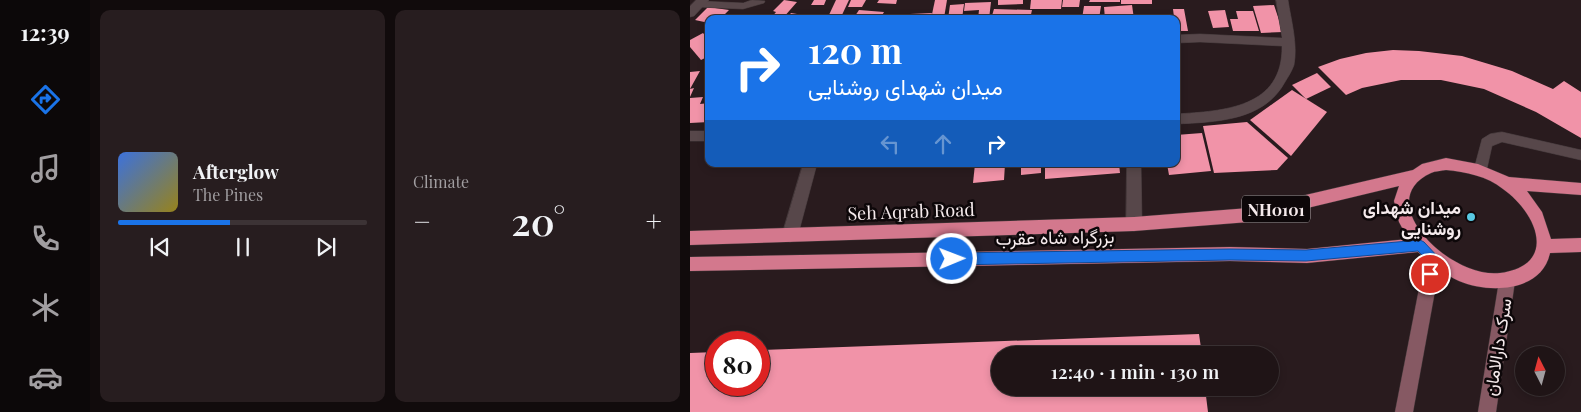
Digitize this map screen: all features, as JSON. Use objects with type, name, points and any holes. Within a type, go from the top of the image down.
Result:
[{"type":"highway","name":"NH0101","points":[[1415,176],[1428,168],[1446,164],[1481,169],[1508,183],[1524,197],[1536,213],[1543,230],[1544,246]]},
{"type":"highway","name":"بزرگراه شاه عقرب","points":[[1134,224],[1249,215],[1415,176]]},
{"type":"highway","points":[[1415,176],[1405,190],[1402,207],[1408,226],[1420,246],[1433,258],[1457,272],[1482,281],[1507,281],[1526,275],[1539,263],[1544,246],[1581,245]]},
{"type":"highway","name":"NH0101","points":[[1508,183],[1581,189]]},
{"type":"highway","name":"Seh Aqrab Road","points":[[690,238],[1134,224]]},
{"type":"highway","name":"بزرگراه شاه عقرب","points":[[690,264],[1230,254],[1306,256],[1420,246]]},
{"type":"main road","points":[[1404,412],[1433,258]]},
{"type":"main road","name":"سرک دارالامان","points":[[1487,412],[1507,281]]},
{"type":"street","points":[[1180,119],[1205,118],[1247,111],[1278,87],[1288,62],[1282,0]]},
{"type":"street","points":[[690,13],[701,2]]},
{"type":"street","points":[[1180,39],[1287,42]]},
{"type":"street","points":[[690,136],[705,136]]},
{"type":"street","points":[[790,235],[809,167]]},
{"type":"street","points":[[1134,167],[1134,224]]},
{"type":"lane","points":[[701,2],[743,6],[760,1]]},
{"type":"lane","points":[[1481,169],[1486,143],[1494,138],[1502,137],[1581,154]]},
{"type":"building","points":[[784,0],[797,2],[786,15],[774,15],[776,12],[773,11]]},
{"type":"building","points":[[814,0],[826,0],[824,5],[811,5]]},
{"type":"building","points":[[836,0],[849,0],[842,15],[829,15]]},
{"type":"building","points":[[851,0],[866,0],[862,7],[848,7]]},
{"type":"building","points":[[879,0],[897,0],[896,4],[877,3]]},
{"type":"building","points":[[935,0],[947,0],[944,15],[932,15]]},
{"type":"building","points":[[998,0],[1023,0],[1023,4],[998,5]]},
{"type":"building","points":[[1031,0],[1062,0],[1061,9],[1030,9]]},
{"type":"building","points":[[1063,0],[1080,0],[1079,7],[1062,7]]},
{"type":"building","points":[[1090,0],[1120,0],[1120,2],[1089,2]]},
{"type":"building","points":[[1121,0],[1152,0],[1152,4],[1121,4]]},
{"type":"building","points":[[991,2],[989,15],[978,15],[979,10],[964,11],[965,3]]},
{"type":"building","points":[[964,4],[963,15],[949,15],[950,5]]},
{"type":"building","points":[[1132,5],[1133,15],[1105,15],[1104,7]]},
{"type":"building","points":[[1274,5],[1283,32],[1261,33],[1253,6]]},
{"type":"building","points":[[1084,6],[1101,6],[1100,15],[1083,15]]},
{"type":"building","points":[[708,7],[729,10],[724,15],[705,15],[705,22],[695,20]]},
{"type":"building","points":[[994,9],[1032,10],[1031,15],[992,15]]},
{"type":"building","points":[[1173,9],[1184,9],[1188,31],[1180,31],[1180,15],[1174,15]]},
{"type":"building","points":[[859,10],[884,12],[882,15],[856,15]]},
{"type":"building","points":[[1225,10],[1229,27],[1213,28],[1208,11]]},
{"type":"building","points":[[1236,11],[1253,11],[1259,31],[1233,31],[1230,19],[1238,19]]},
{"type":"building","points":[[932,13],[931,15],[910,14]]},
{"type":"building","points":[[703,33],[705,35],[705,58],[701,60],[690,47],[690,40]]},
{"type":"building","points":[[1393,50],[1462,56],[1512,71],[1553,89],[1564,81],[1581,92],[1581,138],[1536,112],[1484,89],[1441,80],[1401,80],[1362,88],[1346,95],[1318,67],[1340,59],[1366,53]]},
{"type":"building","points":[[700,71],[690,89],[690,72]]},
{"type":"building","points":[[1317,73],[1331,87],[1306,99],[1292,85]]},
{"type":"building","points":[[694,88],[690,97],[690,89]]},
{"type":"building","points":[[1292,90],[1327,112],[1291,156],[1250,120]]},
{"type":"building","points":[[703,97],[700,104],[705,103],[705,122],[690,123],[690,98]]},
{"type":"building","points":[[1247,122],[1288,158],[1277,170],[1214,173],[1203,126]]},
{"type":"building","points":[[1202,133],[1211,171],[1169,175],[1168,167],[1180,167],[1180,135]]},
{"type":"building","points":[[975,167],[1005,167],[1004,180],[973,183]]},
{"type":"building","points":[[1021,167],[1041,167],[1041,173],[1021,175]]},
{"type":"building","points":[[1045,167],[1119,167],[1120,173],[1045,179]]},
{"type":"building","points":[[1199,334],[1201,346],[991,346],[991,396],[1206,396],[1208,412],[690,412],[690,353],[705,352],[705,396],[770,396],[770,350]]},
{"type":"place","name":"میدان شهدای روشنایی","points":[[1471,217]]},
{"type":"route","points":[[952,259],[1230,254],[1306,256],[1420,246],[1433,258],[1430,274]]}]
